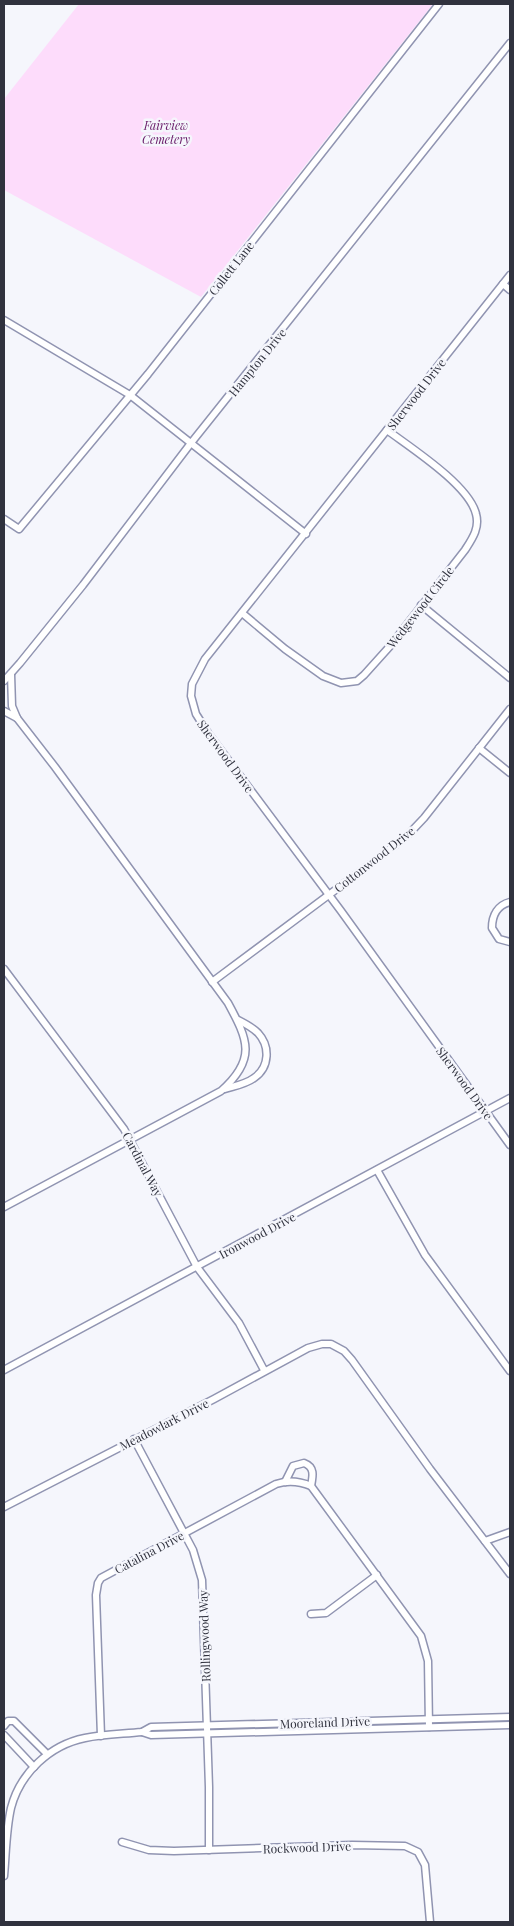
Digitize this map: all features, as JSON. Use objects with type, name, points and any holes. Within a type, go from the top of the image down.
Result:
[{"type":"street","name":"Collett Lane","points":[[4,519],[19,529],[130,395],[439,4]]},
{"type":"street","name":"Hampton Drive","points":[[4,681],[95,570],[191,443],[510,43]]},
{"type":"street","name":"Sherwood Drive","points":[[510,275],[202,664],[192,684],[192,705],[208,733],[329,895],[510,1145]]},
{"type":"street","points":[[503,284],[510,290]]},
{"type":"street","points":[[4,320],[130,395],[306,534]]},
{"type":"street","name":"Wedgewood Circle","points":[[242,613],[285,649],[323,676],[345,683],[357,681],[364,675],[421,605],[474,536],[477,521],[476,514],[464,492],[387,430]]},
{"type":"street","points":[[421,605],[510,678]]},
{"type":"street","points":[[11,674],[12,706],[17,718],[212,982],[236,1019],[246,1045],[243,1065],[238,1074],[222,1090]]},
{"type":"street","name":"Cottonwood Drive","points":[[212,982],[405,838],[424,818],[510,709]]},
{"type":"street","points":[[4,711],[17,718]]},
{"type":"street","points":[[479,748],[510,773]]},
{"type":"street","points":[[510,902],[503,904],[498,909],[492,928],[499,939],[510,942]]},
{"type":"street","name":"Cardinal Way","points":[[4,969],[131,1140],[197,1267],[239,1324],[264,1370]]},
{"type":"street","points":[[4,1207],[222,1090],[255,1078],[262,1070],[266,1060],[266,1047],[257,1032],[236,1019]]},
{"type":"street","name":"Ironwood Drive","points":[[4,1370],[510,1098]]},
{"type":"street","points":[[377,1170],[425,1255],[510,1372]]},
{"type":"street","name":"Meadowlark Drive","points":[[4,1507],[214,1399],[264,1370],[308,1348],[324,1344],[339,1348],[352,1360],[430,1469],[485,1541]]},
{"type":"street","name":"Rollingwood Way","points":[[134,1439],[197,1560],[203,1585],[209,1850]]},
{"type":"street","points":[[311,1486],[313,1472],[310,1467],[304,1463],[293,1466],[285,1482],[297,1482],[311,1486],[424,1642],[428,1661],[429,1727]]},
{"type":"street","name":"Catalina Drive","points":[[100,1736],[96,1602],[98,1583],[105,1574],[276,1484],[285,1482]]},
{"type":"street","points":[[510,1532],[485,1541],[510,1574]]},
{"type":"street","points":[[311,1614],[326,1613],[377,1575]]},
{"type":"street","name":"Mooreland Drive","points":[[4,1876],[9,1824],[13,1802],[20,1787],[34,1767],[47,1754],[75,1740],[142,1732],[152,1727],[510,1717]]},
{"type":"street","points":[[4,1726],[8,1721],[14,1722],[47,1754]]},
{"type":"street","name":"Mooreland Drive","points":[[142,1732],[151,1735],[207,1735],[510,1725]]},
{"type":"street","points":[[4,1735],[34,1767]]},
{"type":"street","name":"Rockwood Drive","points":[[122,1842],[149,1850],[361,1845],[406,1846],[418,1852],[426,1864],[430,1922]]},
{"type":"green space","name":"Fairview Cemetery","points":[[79,4],[433,4],[201,297],[4,190],[4,99]]}]
